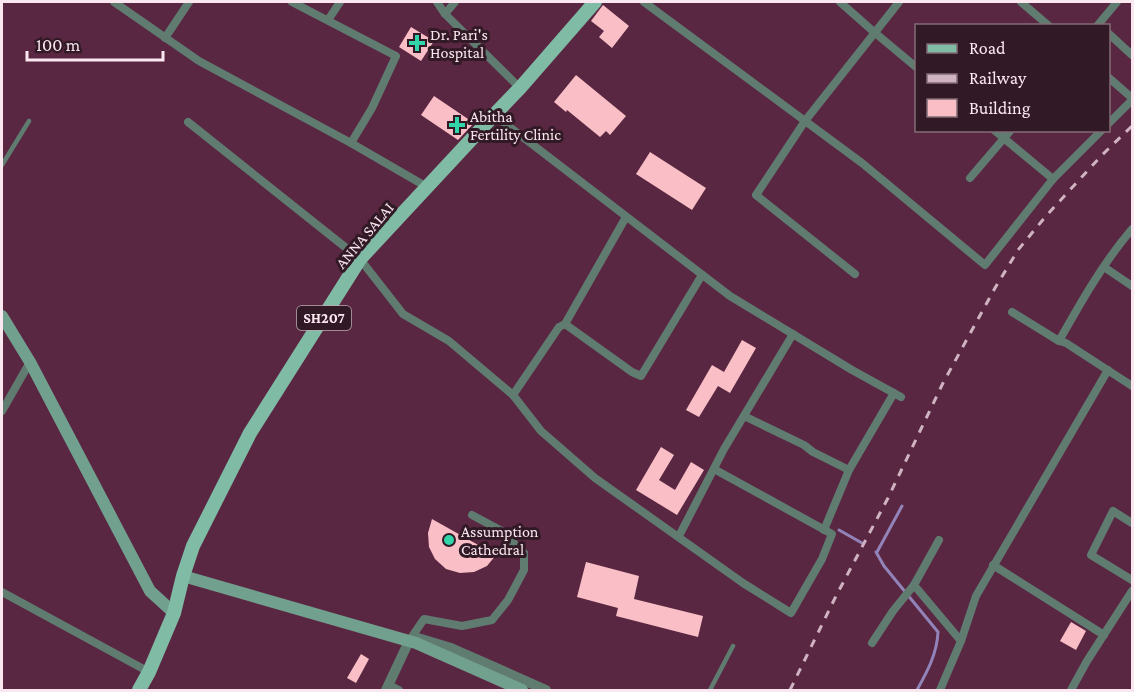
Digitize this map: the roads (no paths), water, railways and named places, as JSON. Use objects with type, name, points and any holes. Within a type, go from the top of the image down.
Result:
[{"type":"main road","name":"ANNA SALAI","points":[[139,690],[174,613],[193,546],[250,433],[360,260],[520,88],[595,2]]},
{"type":"main road","points":[[2,316],[30,362],[150,591],[174,613]]},
{"type":"main road","points":[[183,576],[425,646],[522,690]]},
{"type":"street","points":[[114,2],[199,61],[427,187]]},
{"type":"street","points":[[165,38],[189,2]]},
{"type":"street","points":[[292,2],[396,56],[372,108],[351,143]]},
{"type":"street","points":[[328,20],[340,2]]},
{"type":"street","points":[[437,2],[445,14],[520,88]]},
{"type":"street","points":[[445,14],[455,2]]},
{"type":"street","points":[[644,2],[862,163],[985,266],[1053,179],[1100,132]]},
{"type":"street","points":[[840,2],[915,66]]},
{"type":"street","points":[[855,274],[756,195],[806,122],[899,2]]},
{"type":"street","points":[[1021,2],[1047,24]]},
{"type":"street","points":[[1099,24],[1117,2]]},
{"type":"street","points":[[1110,35],[1132,55]]},
{"type":"street","points":[[1110,79],[1132,99],[1110,122]]},
{"type":"street","points":[[494,114],[730,296],[897,395],[849,470],[824,530]]},
{"type":"street","points":[[188,122],[360,260],[403,314],[449,341],[513,395],[541,431],[596,478],[743,583],[791,613],[822,559],[832,534],[714,469]]},
{"type":"street","points":[[996,132],[1053,179]]},
{"type":"street","points":[[970,178],[1009,132]]},
{"type":"street","points":[[513,395],[559,327],[565,324],[626,217]]},
{"type":"street","points":[[1059,341],[1091,285],[1132,229]]},
{"type":"street","points":[[1104,267],[1132,286]]},
{"type":"street","points":[[565,324],[641,376],[702,275]]},
{"type":"street","points":[[1012,312],[1066,343],[1132,386]]},
{"type":"street","points":[[679,536],[724,449],[793,334]]},
{"type":"street","points":[[2,411],[30,362]]},
{"type":"street","points":[[940,690],[961,641],[976,596],[1108,370]]},
{"type":"street","points":[[744,416],[849,470]]},
{"type":"street","points":[[1132,523],[1113,511],[1091,555],[1132,580]]},
{"type":"street","points":[[391,689],[409,641],[424,619],[462,626],[492,620],[508,600],[524,570],[524,553],[500,530],[472,515]]},
{"type":"street","points":[[872,643],[914,585],[939,540]]},
{"type":"street","points":[[993,565],[1104,635]]},
{"type":"street","points":[[914,585],[961,641]]},
{"type":"street","points":[[1071,690],[1132,591]]},
{"type":"street","points":[[2,592],[149,672]]},
{"type":"street","points":[[409,641],[418,638],[451,648],[546,690]]},
{"type":"lane","points":[[2,165],[28,122]]},
{"type":"lane","points":[[710,690],[733,646]]},
{"type":"waterway","points":[[877,552],[902,506]]},
{"type":"waterway","points":[[839,530],[862,543]]},
{"type":"waterway","points":[[876,552],[884,566],[938,632],[934,655],[917,690]]},
{"type":"railway","points":[[790,690],[888,498],[943,383],[1018,250],[1102,155],[1132,126]]},
{"type":"place","name":"Dr. Pari's Hospital","points":[[417,43]]},
{"type":"place","name":"Abitha Fertility Clinic","points":[[457,125]]},
{"type":"place","name":"Assumption Cathedral","points":[[449,540]]}]
